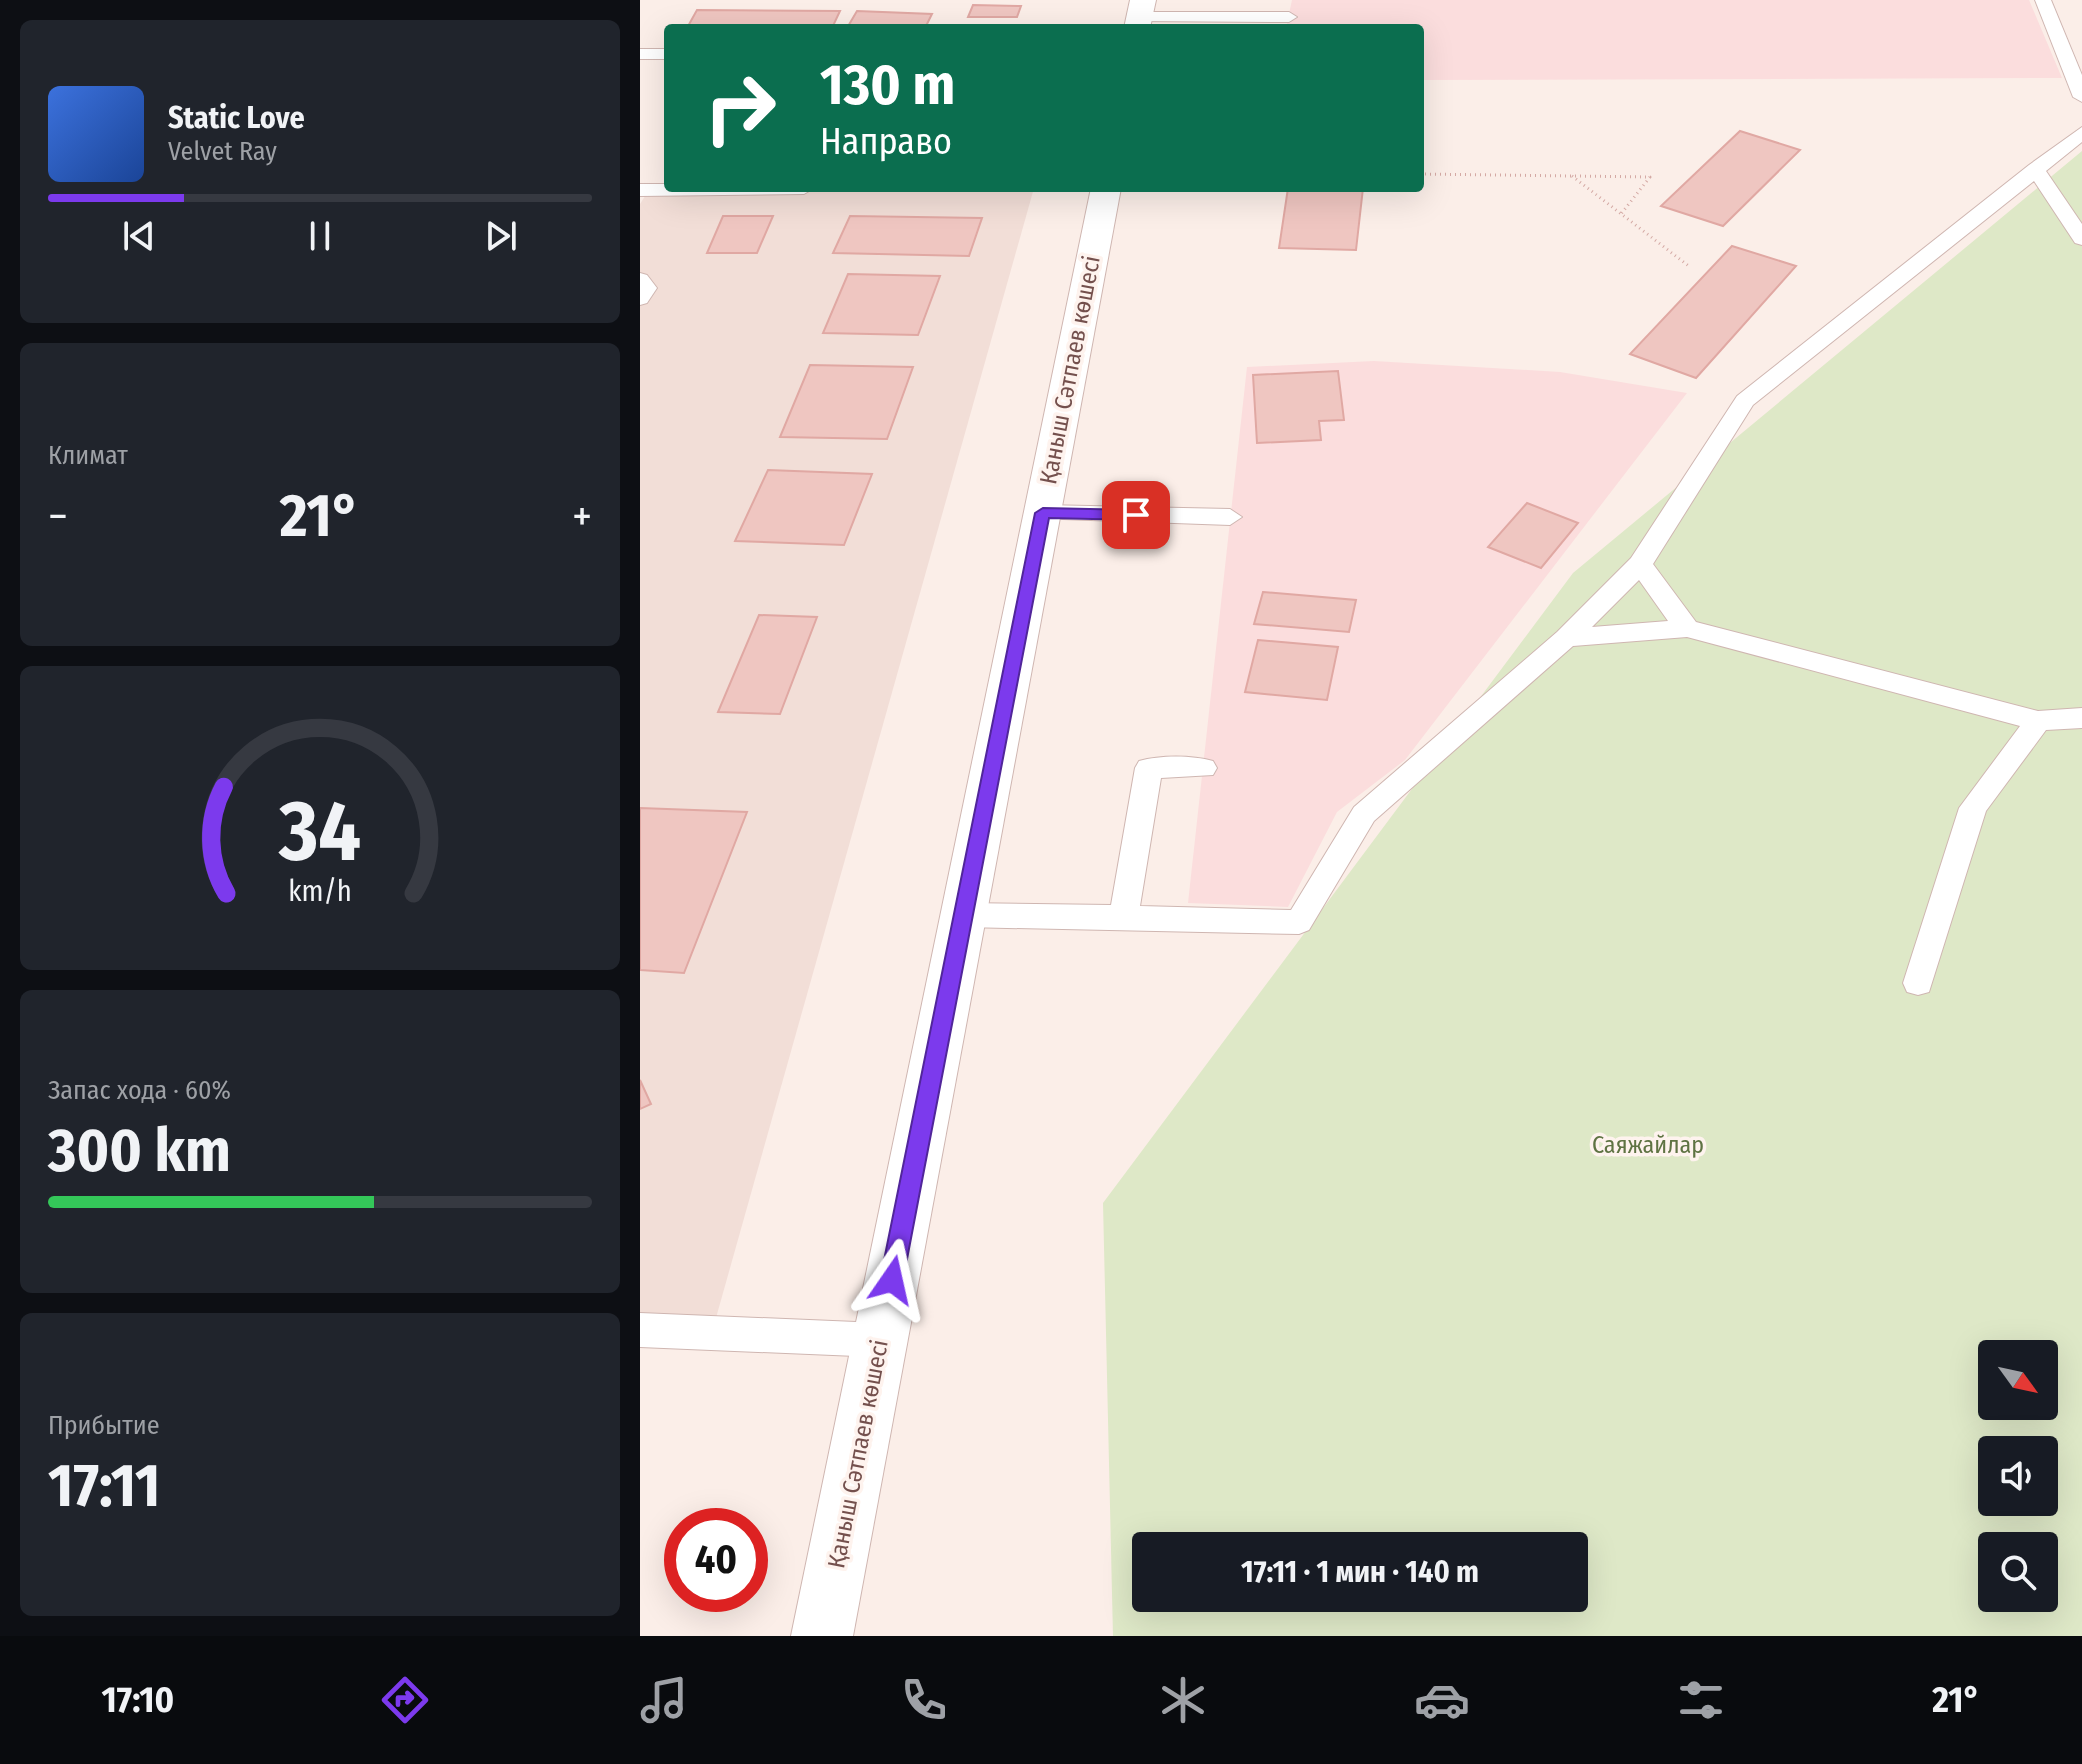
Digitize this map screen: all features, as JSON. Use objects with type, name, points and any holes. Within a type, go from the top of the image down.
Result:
[{"type":"street","name":"Қаныш Сәтпаев көшесі","points":[[822,1636],[1105,192]]},
{"type":"lane","points":[[2043,0],[2082,97]]},
{"type":"lane","points":[[1140,15],[1289,17]]},
{"type":"lane","points":[[640,54],[664,54]]},
{"type":"lane","points":[[964,915],[1299,922],[1364,814],[1566,638],[1640,564],[1745,401],[2082,133]]},
{"type":"lane","points":[[2036,169],[2082,239]]},
{"type":"lane","points":[[643,194],[697,192]]},
{"type":"lane","points":[[640,279],[647,288],[640,299]]},
{"type":"lane","points":[[1043,513],[1230,517]]},
{"type":"lane","points":[[1640,564],[1687,628]]},
{"type":"lane","points":[[1566,638],[1687,628],[2038,721],[2082,718]]},
{"type":"lane","points":[[1918,983],[1973,808],[2038,721]]},
{"type":"lane","points":[[1124,917],[1149,768],[1203,768]]},
{"type":"lane","points":[[640,1330],[880,1340]]},
{"type":"path","points":[[1424,174],[1650,177],[1621,214]]},
{"type":"path","points":[[1571,176],[1690,267]]},
{"type":"shaded area","points":[[1292,0],[2029,0],[2062,78],[1424,80],[1424,24],[1287,24]]},
{"type":"shaded area","points":[[649,190],[1033,192],[712,1332],[640,1330],[640,204]]},
{"type":"shaded area","points":[[1374,361],[1560,372],[1687,393],[1405,760],[1337,812],[1288,907],[1188,903],[1247,367]]},
{"type":"green space","name":"Саяжайлар","points":[[2082,151],[2082,1636],[1113,1636],[1103,1203],[1573,573]]},
{"type":"building","points":[[973,5],[1021,6],[1017,17],[968,17]]},
{"type":"building","points":[[697,10],[840,11],[834,24],[689,24]]},
{"type":"building","points":[[857,11],[932,14],[927,24],[849,24]]},
{"type":"building","points":[[1740,131],[1800,150],[1723,226],[1661,206]]},
{"type":"building","points":[[1287,192],[1363,192],[1356,250],[1279,248]]},
{"type":"building","points":[[723,216],[773,216],[757,253],[707,253]]},
{"type":"building","points":[[850,216],[982,218],[969,256],[833,253]]},
{"type":"building","points":[[1732,246],[1796,266],[1696,378],[1630,354]]},
{"type":"building","points":[[848,274],[940,276],[918,335],[823,333]]},
{"type":"building","points":[[810,365],[913,367],[887,439],[780,437]]},
{"type":"building","points":[[1338,371],[1344,420],[1319,421],[1321,440],[1257,443],[1253,375]]},
{"type":"building","points":[[768,470],[872,474],[844,545],[735,541]]},
{"type":"building","points":[[1527,503],[1578,523],[1541,568],[1488,547]]},
{"type":"building","points":[[1263,592],[1356,600],[1349,632],[1254,624]]},
{"type":"building","points":[[759,615],[817,617],[780,714],[718,712]]},
{"type":"building","points":[[1258,640],[1338,647],[1327,700],[1245,692]]},
{"type":"building","points":[[640,808],[747,812],[684,973],[640,970]]},
{"type":"building","points":[[640,1080],[651,1104],[640,1109]]},
{"type":"route","points":[[892,1280],[1043,513],[1136,515]]}]
